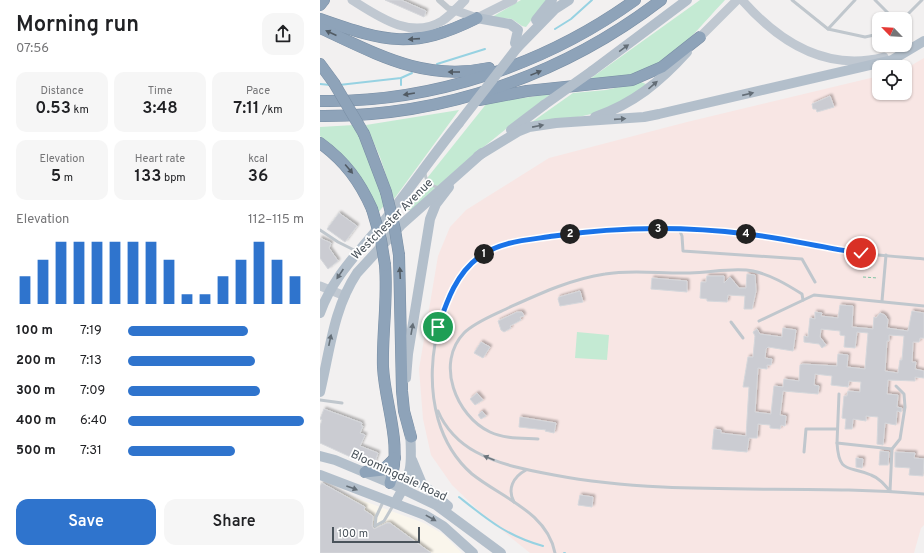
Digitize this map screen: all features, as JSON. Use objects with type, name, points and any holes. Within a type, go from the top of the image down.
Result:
[{"type":"highway","points":[[320,5],[324,0]]},
{"type":"highway","points":[[320,101],[388,97],[444,87],[472,80],[520,63],[559,45],[597,25],[635,0]]},
{"type":"highway","points":[[434,105],[500,87],[553,66],[605,38],[661,0]]},
{"type":"highway","points":[[320,19],[373,36],[405,40],[435,36],[455,29],[477,18]]},
{"type":"highway","points":[[320,28],[411,67],[449,73],[466,72],[492,67],[559,45]]},
{"type":"highway","points":[[320,116],[368,114],[527,91],[632,80],[662,67],[700,37]]},
{"type":"highway","points":[[320,64],[334,83],[364,134],[386,192],[399,255],[402,391],[404,411],[411,437]]},
{"type":"highway","points":[[320,143],[348,168],[361,186],[372,209],[381,240],[385,265],[383,367],[394,434],[395,458],[390,483]]},
{"type":"highway","points":[[365,472],[382,470],[395,458]]},
{"type":"main road","points":[[352,0],[398,26],[411,28],[427,27],[436,24],[466,0]]},
{"type":"main road","points":[[477,18],[513,0]]},
{"type":"main road","points":[[519,44],[552,0]]},
{"type":"main road","points":[[519,44],[555,10],[570,0]]},
{"type":"main road","points":[[671,13],[687,0]]},
{"type":"main road","points":[[671,13],[690,0]]},
{"type":"main road","points":[[581,121],[612,110],[645,92],[671,68],[737,0]]},
{"type":"main road","points":[[742,0],[774,32],[792,44],[815,54],[834,59],[856,61],[878,58],[904,51],[924,41]]},
{"type":"main road","points":[[454,10],[477,18],[514,25],[518,30],[519,44]]},
{"type":"main road","name":"Westchester Avenue","points":[[320,392],[330,336],[351,282],[364,264],[392,233],[475,159],[544,105],[671,13]]},
{"type":"main road","points":[[395,503],[409,478],[412,456],[407,370],[422,263],[430,219],[436,204],[444,193],[475,159],[519,131],[529,127],[581,121],[644,117],[750,94],[892,60],[924,41]]},
{"type":"main road","name":"Westchester Avenue","points":[[320,311],[342,270],[384,221],[519,44]]},
{"type":"main road","points":[[320,286],[345,296]]},
{"type":"main road","name":"Bloomingdale Road","points":[[320,456],[365,472],[444,510],[471,532],[502,553]]},
{"type":"main road","points":[[412,456],[417,475],[426,488],[474,527],[502,553]]},
{"type":"main road","name":"Bloomingdale Road","points":[[320,475],[425,515],[439,523],[473,553]]},
{"type":"main road","points":[[384,500],[390,483]]},
{"type":"street","points":[[439,0],[448,8],[454,10]]},
{"type":"lane","points":[[792,0],[828,29],[865,37],[872,36]]},
{"type":"lane","points":[[828,29],[855,0]]},
{"type":"lane","points":[[875,0],[887,12]]},
{"type":"lane","points":[[910,12],[922,0]]},
{"type":"lane","points":[[426,165],[426,179],[429,185],[441,188]]},
{"type":"lane","points":[[679,229],[682,236],[683,251],[802,259],[815,282]]},
{"type":"lane","points":[[555,553],[549,535],[544,526],[538,520],[472,474],[458,459],[444,435],[435,404],[433,363],[438,327],[454,286],[466,269],[479,257],[506,244],[531,239],[613,230],[679,229],[748,234],[822,248],[924,259]]},
{"type":"lane","points":[[320,230],[338,242],[358,251]]},
{"type":"lane","points":[[882,301],[886,255]]},
{"type":"lane","points":[[538,439],[506,437],[490,432],[475,421],[458,402],[452,387],[451,356],[454,345],[464,333],[477,324],[538,294],[584,279],[606,274],[657,272],[690,273],[751,270],[778,279],[802,294],[804,300]]},
{"type":"lane","points":[[759,321],[814,295],[924,306]]},
{"type":"lane","points":[[731,322],[743,338]]},
{"type":"lane","points":[[890,491],[892,448],[900,439],[905,406],[904,394],[896,386]]},
{"type":"lane","points":[[839,394],[837,443],[838,454],[844,466],[851,470],[869,474],[878,478],[890,491]]},
{"type":"lane","points":[[320,400],[342,403]]},
{"type":"lane","points":[[435,404],[449,430],[468,447],[491,459],[526,470],[581,480],[648,486],[890,491],[924,494]]},
{"type":"lane","points":[[804,452],[806,430],[837,429]]},
{"type":"lane","points":[[837,443],[892,448]]},
{"type":"lane","points":[[514,503],[511,487],[515,478],[526,470]]},
{"type":"lane","points":[[384,500],[376,517],[375,526],[384,522],[395,503]]},
{"type":"path","points":[[863,277],[884,279]]},
{"type":"shaded area","points":[[924,58],[924,525],[921,528],[914,553],[530,553],[483,515],[452,485],[431,455],[423,419],[419,369],[438,256],[450,227],[466,210],[549,158],[687,122],[872,78],[872,100],[912,100],[912,65]]},
{"type":"shaded area","points":[[320,485],[424,523],[443,534],[462,553],[320,553]]},
{"type":"green space","points":[[521,0],[547,0],[526,27],[512,19],[492,17]]},
{"type":"green space","points":[[700,0],[725,0],[684,44],[660,63],[633,75],[587,81]]},
{"type":"green space","points":[[641,82],[646,84],[634,95],[607,109],[583,116],[532,122],[573,93],[606,90]]},
{"type":"green space","points":[[551,94],[479,151],[411,211],[404,207],[487,103]]},
{"type":"green space","points":[[459,110],[394,199],[380,157],[366,125]]},
{"type":"green space","points":[[354,125],[369,158],[385,204],[378,213],[344,157],[320,136],[320,127]]},
{"type":"green space","points":[[577,332],[609,335],[607,360],[575,358]]},
{"type":"building","points":[[385,0],[401,0],[426,11],[424,17]]},
{"type":"building","points":[[830,96],[834,107],[817,112],[816,109],[813,109],[812,104]]},
{"type":"building","points":[[339,213],[357,226],[345,242],[327,229]]},
{"type":"building","points":[[320,238],[331,243],[329,248],[338,261],[328,269],[320,258]]},
{"type":"building","points":[[747,274],[755,275],[756,291],[752,309],[744,309],[745,296],[728,295],[727,302],[707,301],[707,299],[700,298],[701,282],[706,282],[707,276],[724,276],[724,283],[730,277],[739,288],[746,288]]},
{"type":"building","points":[[652,278],[687,281],[687,292],[651,289]]},
{"type":"building","points":[[580,291],[583,302],[560,306],[558,299],[559,297]]},
{"type":"building","points":[[840,305],[853,306],[852,327],[873,329],[874,317],[876,318],[880,313],[885,315],[888,320],[887,328],[908,331],[912,311],[924,313],[924,338],[920,338],[919,342],[913,342],[912,362],[916,362],[915,369],[924,371],[924,378],[915,377],[915,381],[888,380],[887,394],[898,395],[897,407],[902,408],[901,412],[897,411],[896,425],[885,423],[883,445],[877,444],[878,417],[866,416],[866,421],[853,419],[852,429],[845,429],[846,419],[842,418],[844,396],[847,396],[848,391],[860,392],[861,382],[849,381],[848,387],[831,385],[832,376],[815,374],[814,385],[819,386],[818,394],[783,391],[780,415],[786,416],[785,426],[781,425],[780,429],[770,428],[770,425],[758,424],[757,438],[749,438],[747,452],[712,449],[714,429],[721,430],[721,433],[746,436],[749,387],[743,387],[748,357],[753,357],[755,336],[753,332],[757,329],[760,334],[782,337],[783,328],[796,330],[793,351],[768,347],[766,349],[765,358],[772,359],[771,365],[767,365],[767,369],[758,368],[755,412],[771,414],[774,386],[783,387],[784,379],[799,381],[800,365],[837,366],[838,354],[848,355],[847,367],[865,369],[868,333],[857,332],[855,348],[844,347],[845,336],[840,335],[840,331],[821,329],[820,337],[826,345],[822,348],[819,344],[804,342],[804,336],[808,337],[810,318],[815,319],[815,312],[822,313],[821,316],[838,318]],"holes":[[[889,335],[904,336],[902,360],[900,360],[898,373],[885,371],[887,341],[889,341]]]},
{"type":"building","points":[[517,312],[522,312],[524,316],[520,317],[521,320],[510,326],[511,328],[504,332],[501,330],[498,321]]},
{"type":"building","points":[[481,342],[490,347],[483,358],[474,353]]},
{"type":"building","points":[[477,393],[483,400],[475,405],[470,399]]},
{"type":"building","points":[[324,409],[362,423],[361,426],[363,426],[360,433],[365,435],[360,446],[378,453],[374,464],[355,459],[320,443],[320,426],[322,420],[320,419]]},
{"type":"building","points":[[482,411],[486,416],[481,419],[478,415]]},
{"type":"building","points":[[520,417],[556,423],[554,433],[545,431],[546,430],[519,427]]},
{"type":"building","points":[[880,451],[889,452],[888,465],[879,465]]},
{"type":"building","points":[[895,452],[915,453],[914,458],[924,459],[923,476],[909,475],[910,468],[895,467]]},
{"type":"building","points":[[856,458],[863,459],[862,468],[856,467]]},
{"type":"building","points":[[322,483],[365,507],[364,510],[373,516],[372,526],[374,529],[390,523],[431,553],[320,553],[320,486]]},
{"type":"building","points":[[580,495],[593,497],[592,507],[578,505]]},
{"type":"waterway","points":[[555,29],[571,19],[592,0]]},
{"type":"waterway","points":[[437,64],[485,49]]},
{"type":"waterway","points":[[339,85],[401,78],[412,73]]},
{"type":"waterway","points":[[401,78],[401,85]]},
{"type":"waterway","points":[[320,84],[331,85]]},
{"type":"waterway","points":[[459,497],[489,520],[508,532],[543,546]]},
{"type":"route","points":[[438,327],[454,286],[460,276],[472,263],[489,250],[506,244],[531,239],[585,232],[659,228],[748,234],[822,248],[861,253]]}]
